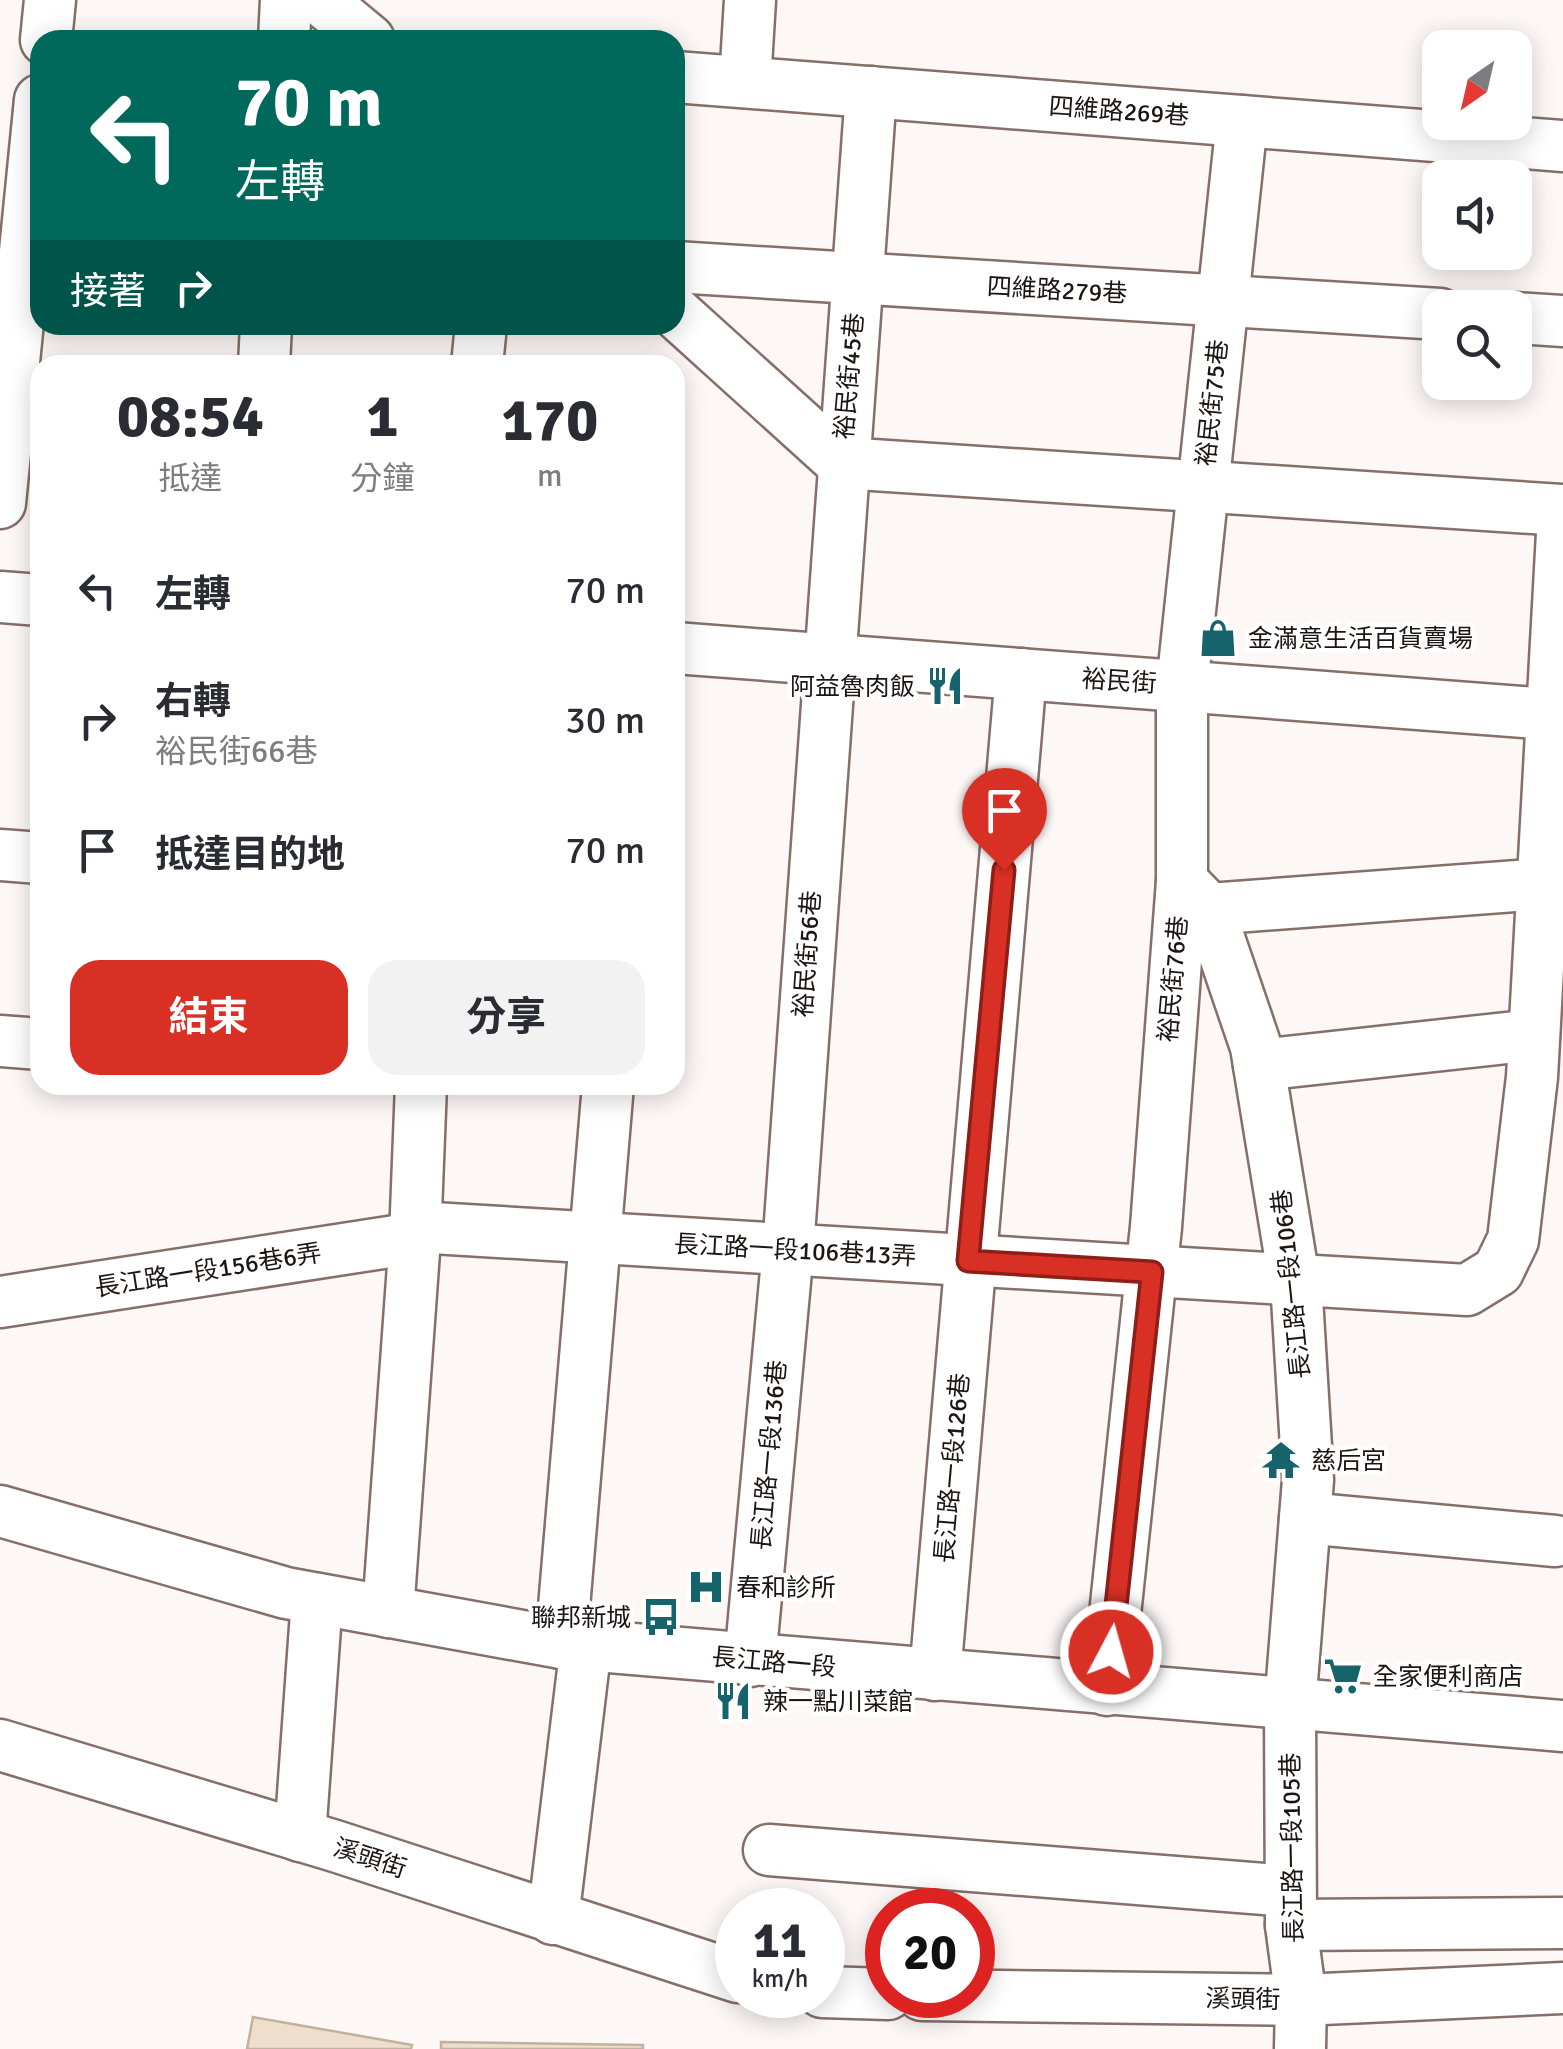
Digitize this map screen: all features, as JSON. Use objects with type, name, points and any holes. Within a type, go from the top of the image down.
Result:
[{"type":"street","points":[[47,30],[50,0]]},
{"type":"street","points":[[284,30],[286,0]]},
{"type":"street","points":[[321,0],[357,30]]},
{"type":"street","points":[[744,82],[750,0]]},
{"type":"street","name":"四維路269巷","points":[[685,78],[1563,146]]},
{"type":"street","name":"裕民街45巷","points":[[827,659],[871,92]]},
{"type":"street","name":"裕民街75巷","points":[[1182,686],[1242,121]]},
{"type":"street","points":[[0,503],[26,373],[9,312],[30,168]]},
{"type":"street","name":"四維路279巷","points":[[685,268],[1422,313]]},
{"type":"street","points":[[1532,319],[1563,321]]},
{"type":"street","points":[[685,321],[842,463],[1563,512]]},
{"type":"street","name":"長江路一段106巷13弄","points":[[416,1232],[788,1249],[1468,1290],[1498,1272],[1513,1240],[1543,1064],[1563,512]]},
{"type":"street","points":[[0,598],[30,600]]},
{"type":"street","name":"裕民街","points":[[685,649],[1557,714]]},
{"type":"street","name":"裕民街56巷","points":[[788,1249],[827,659]]},
{"type":"street","name":"長江路一段126巷","points":[[935,1675],[1021,674]]},
{"type":"street","name":"裕民街76巷","points":[[1106,1690],[1196,895],[1182,686]]},
{"type":"street","points":[[0,854],[30,857]]},
{"type":"street","points":[[1196,895],[1549,902]]},
{"type":"street","name":"長江路一段106巷","points":[[1196,895],[1259,1065],[1295,1282],[1308,1480],[1290,1706]]},
{"type":"street","points":[[0,1041],[30,1043]]},
{"type":"street","points":[[1259,1065],[1543,1064]]},
{"type":"street","points":[[388,1612],[416,1232],[421,1095]]},
{"type":"street","points":[[553,1919],[607,1095]]},
{"type":"street","name":"長江路一段156巷6弄","points":[[0,1302],[416,1232]]},
{"type":"street","name":"長江路一段136巷","points":[[750,1660],[788,1249]]},
{"type":"street","name":"長江路一段","points":[[0,1511],[317,1599],[573,1644],[1563,1726]]},
{"type":"street","points":[[1304,1518],[1554,1542]]},
{"type":"street","points":[[300,1836],[317,1599]]},
{"type":"street","name":"長江路一段105巷","points":[[1290,1706],[1290,1908],[1301,2000],[1300,2049]]},
{"type":"street","name":"溪頭街","points":[[0,1745],[300,1836],[715,1970]]},
{"type":"street","points":[[769,1850],[1290,1908],[1563,1923]]},
{"type":"street","name":"溪頭街","points":[[995,1996],[1301,2000],[1563,1988]]},
{"type":"building","points":[[253,2017],[412,2045],[411,2049],[247,2049]]},
{"type":"building","points":[[441,2042],[643,2045],[643,2049],[441,2049]]},
{"type":"place","name":"金滿意生活百貨賣場","points":[[1218,638]]},
{"type":"place","name":"阿益魯肉飯","points":[[945,686]]},
{"type":"place","name":"慈后宮","points":[[1281,1460]]},
{"type":"place","name":"春和診所","points":[[706,1587]]},
{"type":"place","name":"聯邦新城","points":[[661,1617]]},
{"type":"place","name":"全家便利商店","points":[[1343,1676]]},
{"type":"place","name":"辣一點川菜館","points":[[733,1701]]},
{"type":"route","points":[[1004,870],[968,1261],[1152,1272],[1111,1652]]}]
